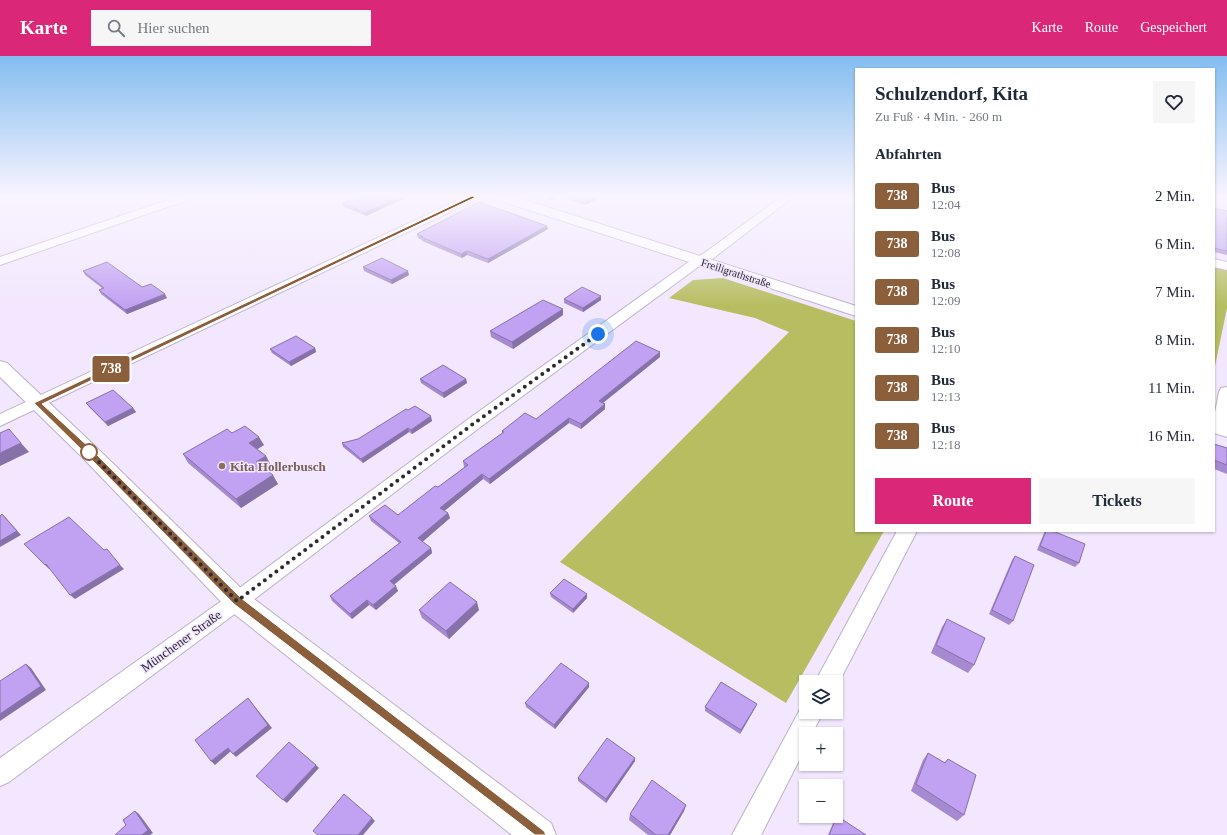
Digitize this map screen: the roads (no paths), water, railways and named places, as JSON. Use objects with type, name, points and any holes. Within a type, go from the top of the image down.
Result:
[{"type":"street","points":[[0,261],[80,233]]},
{"type":"street","points":[[0,421],[396,233]]},
{"type":"street","name":"Freiligrathstraße","points":[[614,233],[855,311]]},
{"type":"street","name":"Münchener Straße","points":[[0,773],[237,601],[473,424],[739,233]]},
{"type":"street","points":[[1215,263],[1227,266]]},
{"type":"street","points":[[0,366],[88,451],[237,601],[539,835]]},
{"type":"street","points":[[1220,428],[1227,392]]},
{"type":"street","points":[[831,675],[906,532]]},
{"type":"street","points":[[746,835],[808,719]]},
{"type":"place","name":"Kita Hollerbusch","points":[[222,466]]}]
